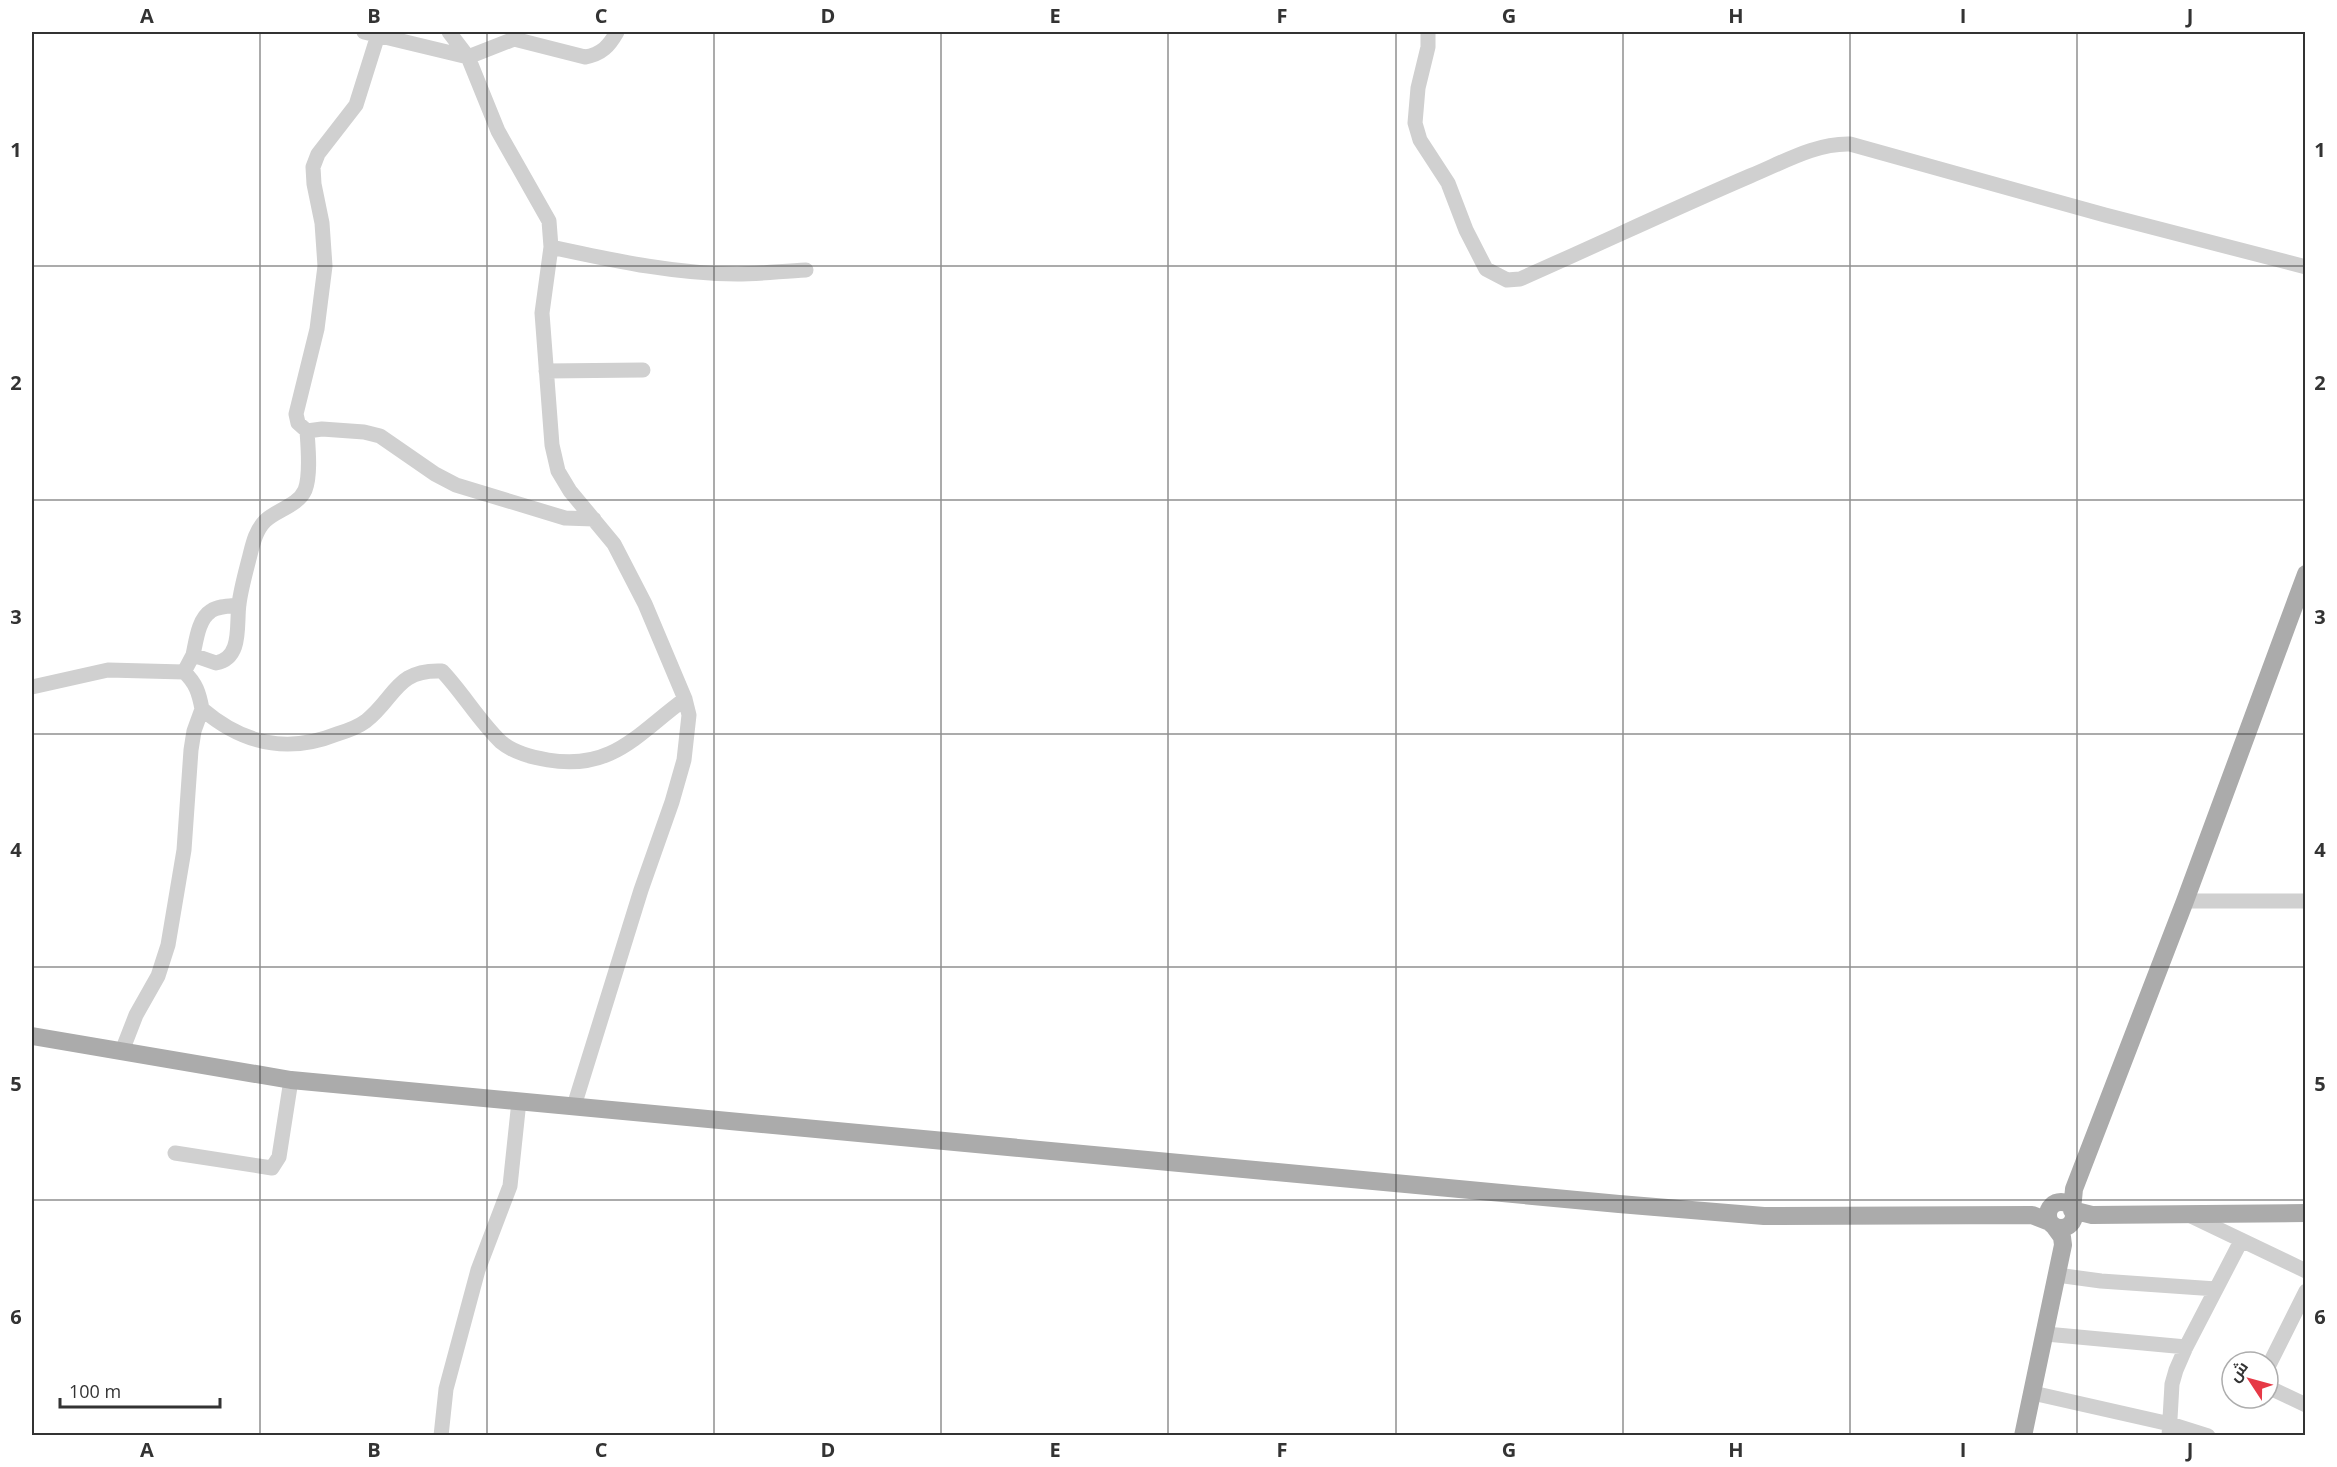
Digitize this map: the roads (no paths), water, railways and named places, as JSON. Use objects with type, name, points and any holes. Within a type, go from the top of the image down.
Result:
[{"type":"main road","points":[[2023,1436],[2063,1245],[2065,1232],[2061,1216],[2072,1199],[2306,574]]},
{"type":"main road","points":[[32,1036],[291,1080],[1764,1216],[2306,1213]]},
{"type":"street","points":[[449,32],[468,57],[498,131],[549,221],[551,247],[542,313],[552,444],[558,471],[570,491],[614,544],[645,604],[686,699],[689,715],[684,760],[675,791],[641,890],[574,1106]]},
{"type":"street","points":[[193,655],[216,663],[230,657],[237,639],[239,605],[253,542],[265,521],[299,498],[305,490],[309,463],[307,431],[298,423],[296,414],[312,357],[325,266],[324,240],[313,167],[318,154],[356,105],[371,33],[468,57],[514,39],[585,57],[596,55],[609,46],[617,32]]},
{"type":"street","points":[[1428,32],[1428,47],[1417,100],[1415,123],[1417,132],[1448,183],[1466,230],[1486,269],[1507,280],[1520,279],[1712,192],[1819,148],[1839,144],[1850,144],[2105,215],[2306,267]]},
{"type":"street","points":[[551,247],[670,270],[736,274],[806,270]]},
{"type":"street","points":[[546,371],[643,370]]},
{"type":"street","points":[[307,431],[322,429],[364,432],[380,436],[435,474],[456,485],[565,518],[594,519]]},
{"type":"street","points":[[184,672],[193,655],[199,630],[211,611],[239,605]]},
{"type":"street","points":[[32,687],[108,670],[184,672],[199,691],[202,709],[190,750],[184,850],[168,945],[158,976],[136,1015],[122,1051]]},
{"type":"street","points":[[202,709],[214,719],[256,740],[273,745],[312,743],[363,724],[386,703],[399,684],[412,674],[427,670],[442,671],[503,743],[527,756],[578,763],[603,758],[629,744],[686,699]]},
{"type":"street","points":[[2185,901],[2306,901]]},
{"type":"street","points":[[175,1153],[272,1168],[279,1157],[291,1080]]},
{"type":"street","points":[[441,1436],[446,1389],[478,1270],[510,1186],[519,1101]]},
{"type":"street","points":[[2189,1215],[2306,1271]]},
{"type":"street","points":[[2170,1430],[2172,1384],[2186,1347],[2241,1241]]},
{"type":"street","points":[[2057,1275],[2101,1281],[2216,1289]]},
{"type":"street","points":[[2276,1350],[2306,1291]]},
{"type":"street","points":[[2046,1334],[2186,1347]]},
{"type":"street","points":[[2033,1393],[2170,1430],[2208,1436]]},
{"type":"street","points":[[2280,1393],[2306,1405]]}]
